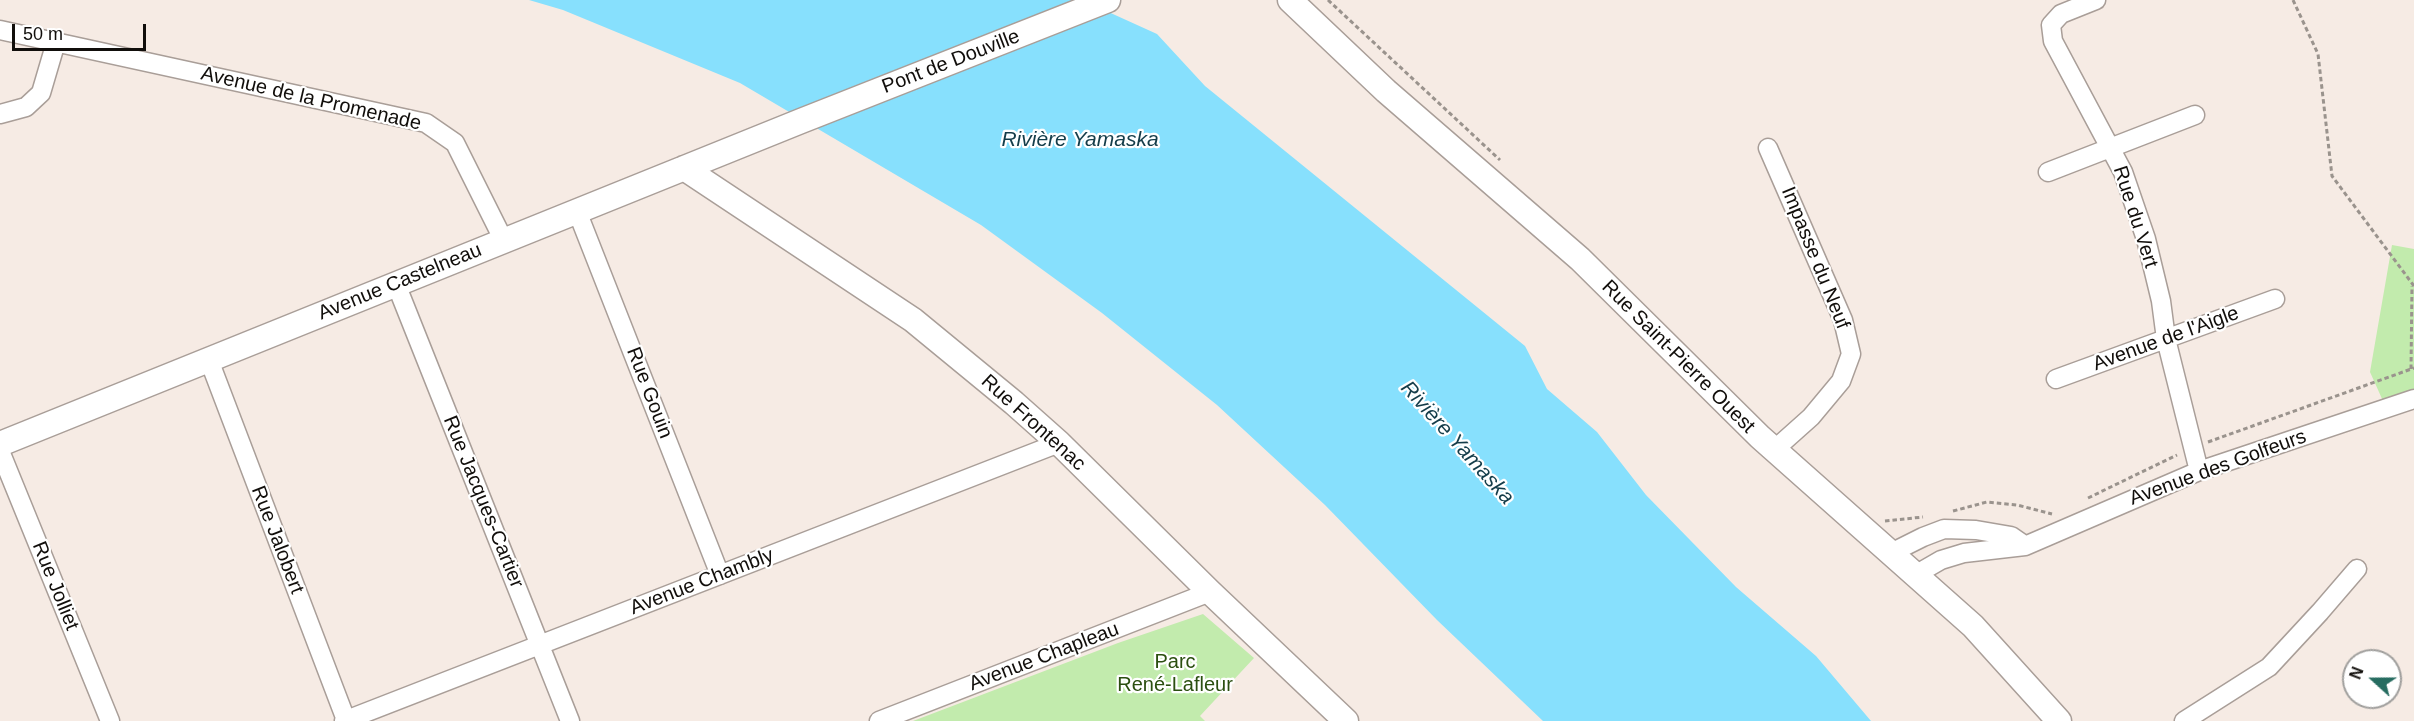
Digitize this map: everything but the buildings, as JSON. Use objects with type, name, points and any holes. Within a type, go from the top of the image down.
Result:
[{"type":"main road","name":"Rue Saint-Pierre Ouest","points":[[1290,0],[1386,91],[1580,260],[1774,450],[1973,626],[2059,721]]},
{"type":"main road","name":"Pont de Douville","points":[[801,121],[1105,1]]},
{"type":"main road","name":"Avenue Castelneau","points":[[0,444],[801,121]]},
{"type":"main road","name":"Rue Frontenac","points":[[684,168],[913,320],[1059,443],[1210,592],[1346,721]]},
{"type":"street","name":"Rue du Vert","points":[[2096,0],[2061,14],[2051,25],[2053,40],[2123,171],[2146,239],[2161,301],[2166,339],[2199,471]]},
{"type":"street","name":"Avenue de la Promenade","points":[[0,30],[426,123],[455,143],[504,241]]},
{"type":"street","points":[[0,114],[26,107],[41,93],[56,42]]},
{"type":"street","points":[[2048,172],[2195,115]]},
{"type":"street","name":"Impasse du Neuf","points":[[1768,148],[1843,320],[1851,354],[1841,381],[1811,417],[1774,450]]},
{"type":"street","name":"Rue Gouin","points":[[577,211],[720,575]]},
{"type":"street","name":"Rue Jacques-Cartier","points":[[396,284],[570,721]]},
{"type":"street","name":"Avenue de l'Aigle","points":[[2056,380],[2276,299]]},
{"type":"street","name":"Rue Jalobert","points":[[209,360],[345,721]]},
{"type":"street","name":"Avenue des Golfeurs","points":[[1915,575],[1941,560],[1964,553],[2025,546],[2199,471],[2414,399]]},
{"type":"street","name":"Avenue Chambly","points":[[345,721],[1059,443]]},
{"type":"street","name":"Rue Jolliet","points":[[0,451],[110,721]]},
{"type":"street","points":[[1891,554],[1944,529],[1976,530],[2011,536],[2025,546]]},
{"type":"street","points":[[2184,721],[2269,667],[2357,569]]},
{"type":"street","name":"Avenue Chapleau","points":[[879,721],[1210,592]]},
{"type":"path","points":[[2087,498],[2192,447],[2413,368],[2413,285],[2332,176],[2318,54],[2293,0]]},
{"type":"path","points":[[1945,513],[1987,502],[2017,505],[2050,515],[2057,512]]},
{"type":"path","points":[[1884,522],[1924,516]]},
{"type":"green space","points":[[2392,245],[2414,249],[2414,391],[2383,401],[2370,372]]},
{"type":"green space","name":"Parc René-Lafleur","points":[[1203,614],[1254,658],[1200,716],[1205,721],[913,721],[1118,643]]},
{"type":"water","name":"Rivière Yamaska","points":[[529,0],[1082,0],[1157,34],[1205,86],[1525,346],[1547,389],[1597,432],[1646,495],[1736,587],[1816,656],[1871,721],[1543,721],[1437,620],[1325,505],[1217,405],[1102,313],[981,225],[740,83],[563,10]]}]
